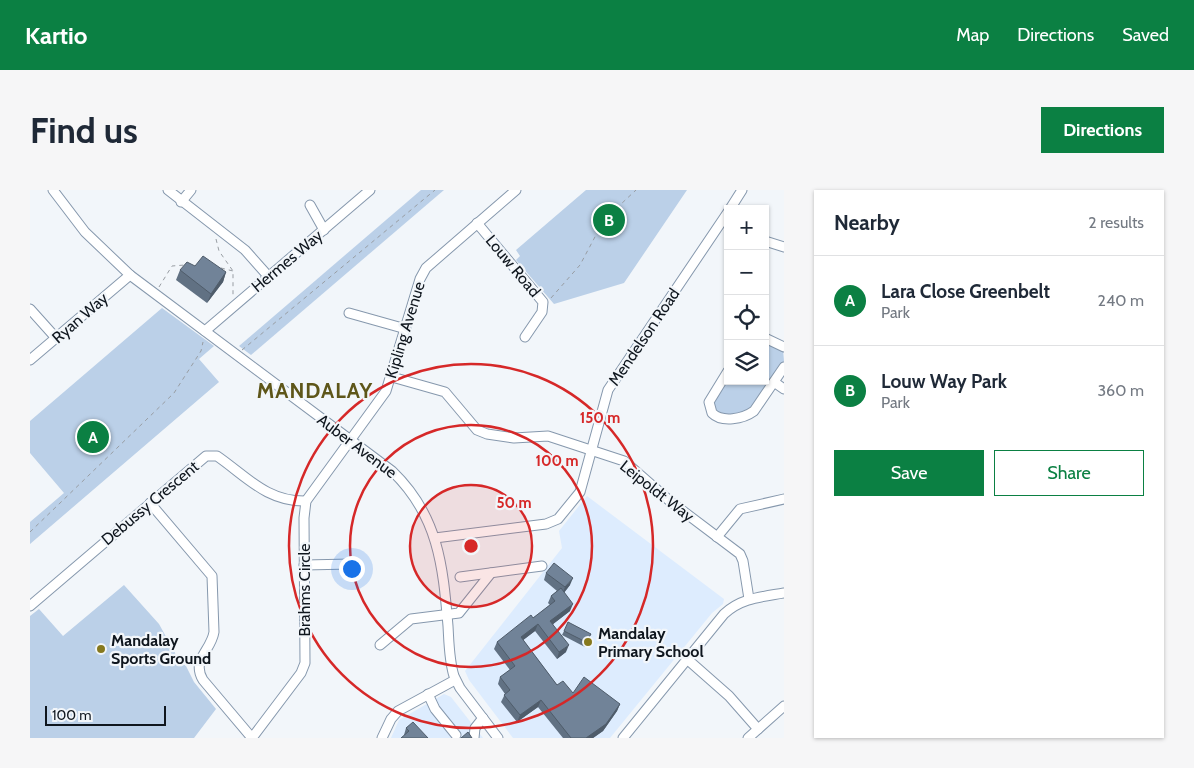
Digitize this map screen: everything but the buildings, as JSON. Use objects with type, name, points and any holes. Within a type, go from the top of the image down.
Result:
[{"type":"street","name":"Auber Avenue","points":[[53,190],[85,232],[130,275],[392,471],[409,488],[423,509],[434,538],[444,578],[451,666],[456,680],[498,738]]},
{"type":"street","points":[[168,190],[251,256],[269,277]]},
{"type":"street","points":[[181,202],[191,190]]},
{"type":"street","name":"Hermes Way","points":[[205,332],[370,190]]},
{"type":"street","name":"Kipling Avenue","points":[[350,439],[382,397],[392,376],[420,279],[426,268],[516,190]]},
{"type":"street","name":"Mendelson Road","points":[[733,205],[742,190]]},
{"type":"street","points":[[310,205],[324,230]]},
{"type":"street","name":"Mendelson Road","points":[[434,538],[554,522],[562,516],[580,492],[608,390],[724,220]]},
{"type":"street","name":"Louw Road","points":[[477,223],[541,298],[544,306],[542,312],[525,337]]},
{"type":"street","points":[[769,242],[784,247]]},
{"type":"street","name":"Ryan Way","points":[[30,360],[130,275]]},
{"type":"street","points":[[30,309],[56,338]]},
{"type":"street","points":[[349,313],[406,329]]},
{"type":"street","points":[[769,340],[784,346]]},
{"type":"street","points":[[724,378],[709,402],[712,413],[722,419],[752,413],[784,367]]},
{"type":"street","name":"Leipoldt Way","points":[[392,376],[445,392],[477,430],[487,434],[514,438],[548,436],[626,463],[671,502],[741,556],[748,599]]},
{"type":"street","points":[[774,382],[784,389]]},
{"type":"street","points":[[306,501],[350,439]]},
{"type":"street","name":"Debussy Crescent","points":[[30,606],[204,457],[212,454],[217,456],[273,496],[286,500],[306,501]]},
{"type":"street","points":[[717,537],[740,509],[784,499]]},
{"type":"street","name":"Brahms Circle","points":[[252,738],[304,667],[304,518],[306,501]]},
{"type":"street","points":[[150,503],[212,576],[214,632],[212,640],[199,663],[198,671],[203,680],[252,738]]},
{"type":"street","points":[[304,565],[351,564]]},
{"type":"street","points":[[460,577],[542,566]]},
{"type":"street","points":[[380,645],[408,620],[447,616],[461,612],[491,573]]},
{"type":"street","points":[[623,738],[724,614],[748,599],[784,594]]},
{"type":"street","points":[[686,659],[729,696],[758,728]]},
{"type":"street","points":[[382,738],[395,714],[456,680]]},
{"type":"street","points":[[428,694],[435,709],[456,735]]},
{"type":"street","points":[[748,738],[784,706]]},
{"type":"street","points":[[474,738],[475,728],[482,718]]},
{"type":"path","points":[[236,355],[435,190]]},
{"type":"path","points":[[544,306],[580,265],[604,220],[636,190]]},
{"type":"path","points":[[220,231],[215,240],[219,250],[233,271],[234,306]]},
{"type":"path","points":[[154,294],[172,266],[190,264]]},
{"type":"path","points":[[216,267],[233,271]]},
{"type":"path","points":[[30,532],[174,393],[201,350],[205,332]]},
{"type":"shaded area","points":[[421,190],[444,190],[251,355],[239,346]]},
{"type":"shaded area","points":[[586,190],[687,190],[624,283],[554,304],[516,260],[520,256],[516,250]]},
{"type":"shaded area","points":[[162,308],[214,346],[199,359],[219,382],[30,544],[30,522],[64,493],[30,453],[30,421]]},
{"type":"shaded area","points":[[769,344],[783,350],[784,361],[769,383]]},
{"type":"shaded area","points":[[724,385],[768,385],[753,407],[741,413],[730,416],[720,414],[716,412],[712,405]]},
{"type":"shaded area","name":"Mandalay Primary School","points":[[587,496],[724,599],[723,604],[712,613],[610,738],[513,738],[469,680],[465,671],[562,548],[559,531]]},
{"type":"shaded area","name":"Mandalay Sports Ground","points":[[124,585],[159,624],[180,662],[186,666],[194,682],[216,709],[194,738],[30,738],[30,616],[39,609],[63,636]]},
{"type":"shaded area","points":[[444,694],[451,697],[483,738],[391,738],[399,720]]},
{"type":"place","name":"Louw Way Park","points":[[609,220]]},
{"type":"place","name":"Lara Close Greenbelt","points":[[93,437]]},
{"type":"place","name":"Mandalay Primary School","points":[[588,642]]},
{"type":"place","name":"Mandalay Sports Ground","points":[[101,649]]},
{"type":"district","name":"MANDALAY","points":[[315,390]]}]
